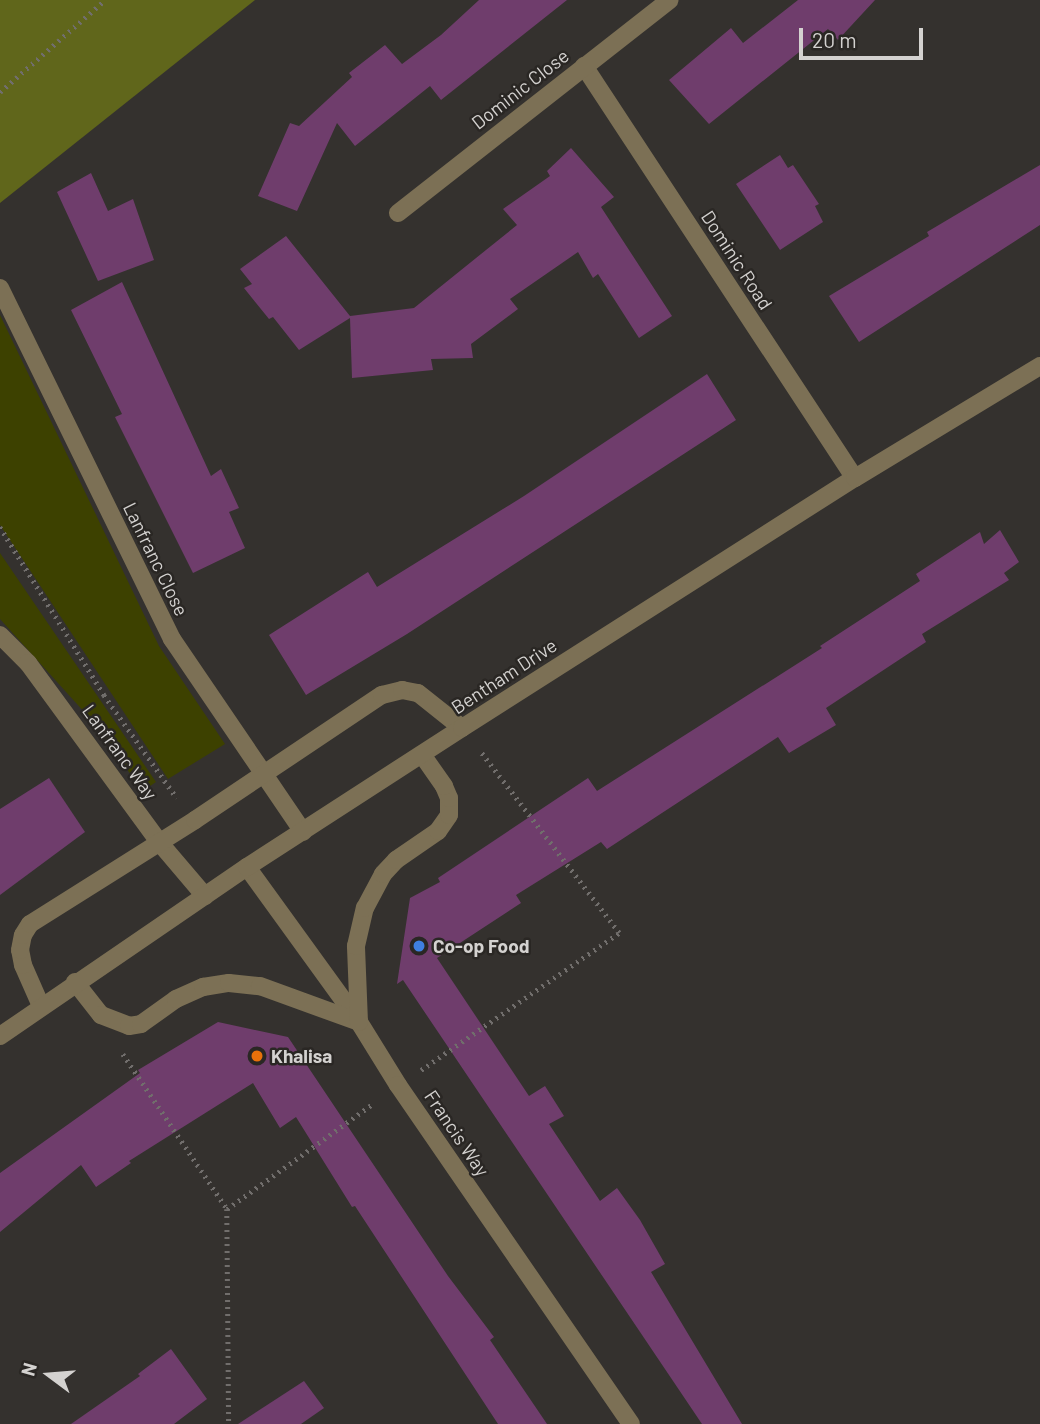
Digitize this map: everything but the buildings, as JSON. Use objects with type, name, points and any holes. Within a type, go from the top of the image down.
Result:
[{"type":"street","name":"Dominic Close","points":[[398,213],[670,0]]},
{"type":"street","name":"Dominic Road","points":[[584,66],[855,478]]},
{"type":"street","name":"Lanfranc Close","points":[[0,288],[172,639],[303,832]]},
{"type":"street","name":"Bentham Drive","points":[[0,1037],[75,982],[462,728],[855,478],[1040,366]]},
{"type":"street","name":"Lanfranc Way","points":[[0,635],[28,663],[159,842],[205,896]]},
{"type":"street","points":[[41,1006],[23,965],[20,950],[23,935],[30,924],[391,691],[418,693],[462,728]]},
{"type":"street","points":[[75,982],[101,1015],[129,1026],[141,1024],[177,999],[203,987],[229,983],[260,986],[359,1022],[356,946],[365,908],[383,874],[396,860],[438,831],[449,815],[449,798],[444,786],[422,755]]},
{"type":"street","name":"Francis Way","points":[[247,867],[359,1022],[398,1085],[631,1424]]},
{"type":"path","points":[[0,92],[105,0]]},
{"type":"path","points":[[0,527],[104,695],[164,782],[195,820]]},
{"type":"path","points":[[227,1209],[398,1085],[619,933],[462,728]]},
{"type":"path","points":[[120,1051],[227,1209],[229,1424]]},
{"type":"shaded area","points":[[0,315],[159,646],[225,744],[168,779],[0,525]]},
{"type":"shaded area","points":[[0,553],[156,782],[143,791],[86,714],[0,619]]},
{"type":"green space","points":[[0,0],[255,0],[0,203]]},
{"type":"place","name":"Co-op Food","points":[[419,946]]},
{"type":"place","name":"Khalisa","points":[[257,1056]]}]
